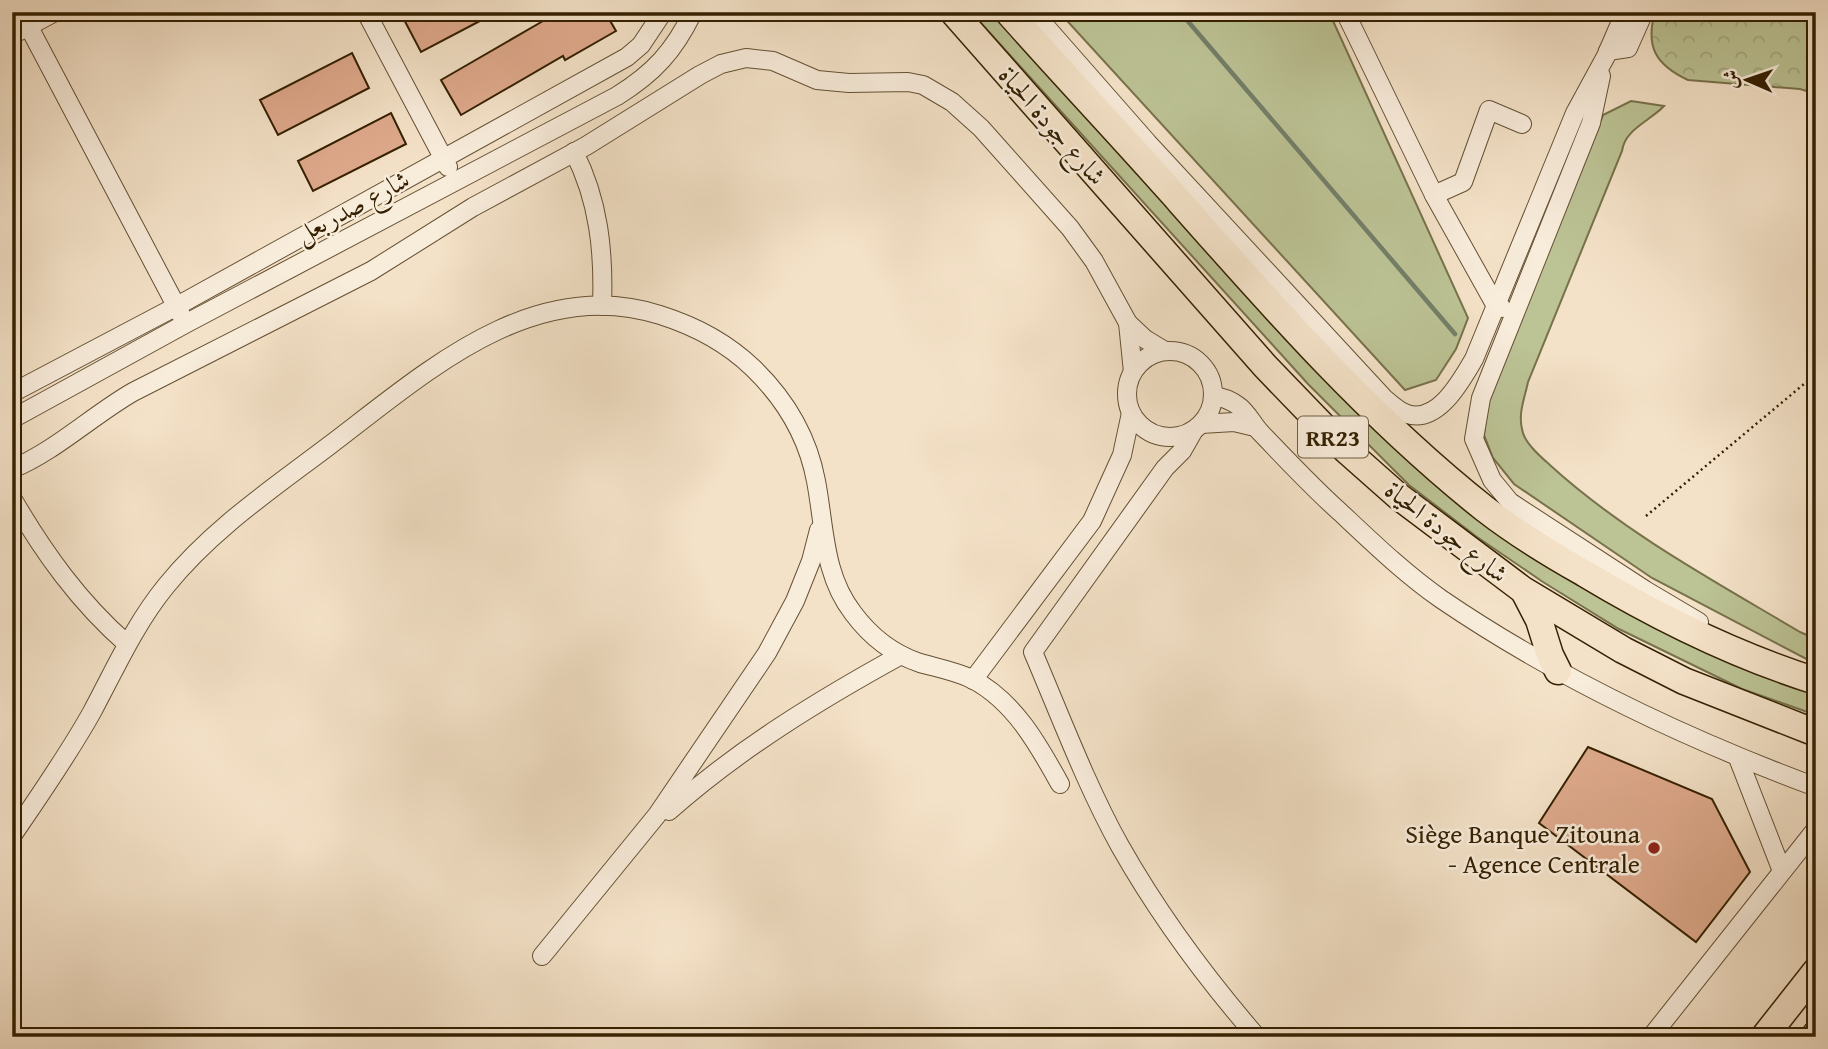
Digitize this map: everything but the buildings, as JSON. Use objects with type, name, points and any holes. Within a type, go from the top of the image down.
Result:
[{"type":"highway","name":"شارع جودة الحياة","points":[[953,12],[1256,355],[1346,450],[1398,496],[1523,590],[1623,650],[1684,681],[1816,733]]},
{"type":"highway","name":"شارع جودة الحياة","points":[[1008,12],[1264,297],[1353,389],[1432,464],[1487,511],[1556,557],[1632,602],[1711,641],[1808,679]]},
{"type":"highway","points":[[1523,590],[1539,620],[1558,671]]},
{"type":"highway","points":[[1764,1037],[1816,971]]},
{"type":"street","points":[[55,12],[20,24],[186,324]]},
{"type":"street","points":[[366,12],[456,180]]},
{"type":"street","name":"شارع صدربعل","points":[[12,393],[177,306],[627,57],[641,45],[663,12]]},
{"type":"street","name":"شارع صدربعل","points":[[12,419],[617,96],[642,80],[680,40],[693,12]]},
{"type":"street","points":[[1033,12],[1148,143],[1384,398],[1408,415],[1424,415],[1438,406],[1455,391],[1474,359],[1575,113],[1607,54],[1625,12]]},
{"type":"street","points":[[1345,12],[1434,195],[1496,306],[1515,312]]},
{"type":"street","points":[[1607,54],[1628,48],[1644,12]]},
{"type":"street","points":[[1607,54],[1591,123],[1482,398],[1474,439],[1492,480],[1510,502],[1644,590],[1808,679]]},
{"type":"street","points":[[12,469],[51,447],[99,412],[133,392],[362,275],[473,207],[575,152],[673,90],[733,60],[761,58],[817,80],[832,82],[908,82],[923,85],[952,102],[967,114],[1070,228],[1094,261],[1128,323],[1145,339],[1165,351]]},
{"type":"street","points":[[1434,195],[1463,182],[1489,110],[1522,124]]},
{"type":"street","points":[[575,152],[587,180],[597,216],[603,260],[602,306]]},
{"type":"street","points":[[12,836],[79,736],[127,644],[165,588],[207,541],[463,347],[517,322],[551,311],[602,306],[651,312],[692,327],[733,351],[751,366],[782,401],[804,441],[817,483],[826,556],[842,598],[866,630],[901,655],[973,680],[996,696],[1020,720],[1060,784]]},
{"type":"street","points":[[1128,323],[1133,372]]},
{"type":"street","points":[[1255,427],[1234,422],[1197,427],[1177,436],[1154,434],[1140,425],[1131,413],[1127,400],[1128,385],[1133,372],[1150,356],[1165,351],[1181,352],[1200,363],[1211,383],[1213,396],[1210,408],[1197,427],[1182,451],[1166,468],[1032,652],[1119,844],[1171,930],[1218,993],[1257,1037]]},
{"type":"street","points":[[1213,396],[1238,405],[1307,482],[1400,567],[1440,598],[1558,671],[1652,719],[1738,758],[1816,787]]},
{"type":"street","points":[[973,680],[1092,521],[1122,455],[1131,413]]},
{"type":"street","points":[[1122,455],[1154,434]]},
{"type":"street","points":[[1154,434],[1163,451],[1166,468]]},
{"type":"street","points":[[12,498],[44,551],[70,586],[127,644]]},
{"type":"street","points":[[542,956],[640,838],[699,755],[782,628],[808,571],[821,520]]},
{"type":"street","points":[[640,838],[715,772],[789,721],[901,655]]},
{"type":"street","points":[[699,755],[715,772]]},
{"type":"street","points":[[1738,758],[1782,872]]},
{"type":"street","points":[[1651,1037],[1816,829]]},
{"type":"path","points":[[1646,516],[1816,374]]},
{"type":"green space","points":[[971,12],[1002,12],[1423,464],[1816,690],[1816,715],[1742,689],[1619,629],[1477,537],[1409,485],[1308,384]]},
{"type":"green space","points":[[1059,12],[1329,12],[1468,318],[1456,349],[1436,380],[1405,390]]},
{"type":"green space","points":[[1655,12],[1816,12],[1816,94],[1800,89],[1688,80],[1668,68],[1656,54],[1651,35]]},
{"type":"green space","points":[[1631,101],[1664,106],[1633,131],[1624,143],[1528,382],[1521,411],[1523,434],[1551,466],[1640,535],[1735,594],[1816,639],[1816,664],[1652,578],[1514,484],[1493,458],[1484,435],[1489,396],[1603,115]]},
{"type":"waterway","points":[[1180,12],[1455,334]]},
{"type":"place","name":"Siège Banque Zitouna - Agence Centrale","points":[[1654,848]]}]
